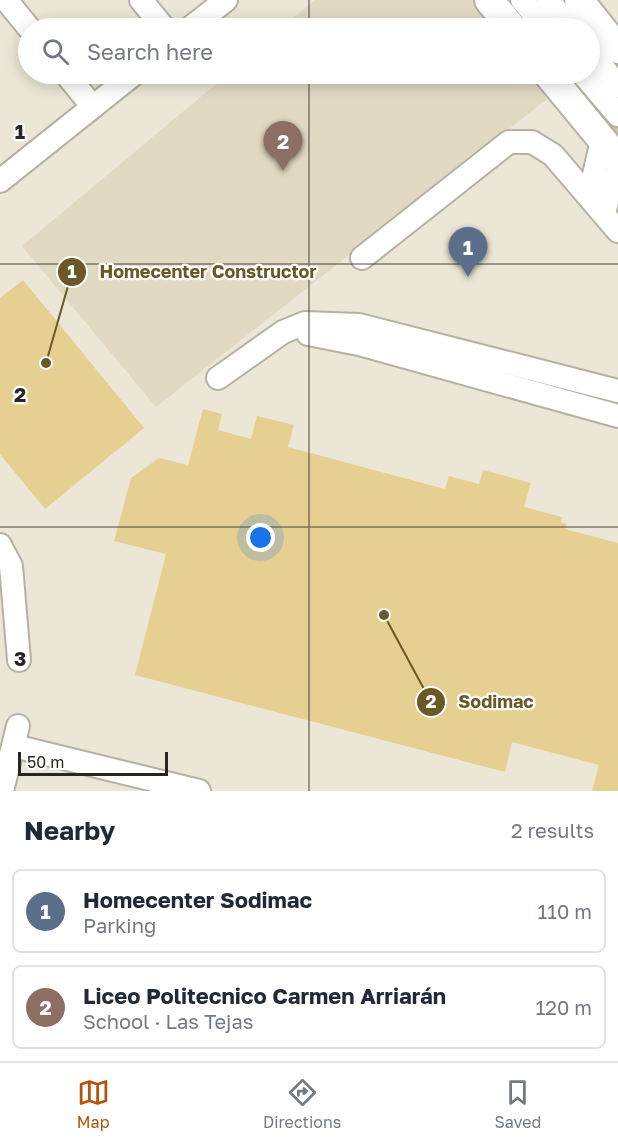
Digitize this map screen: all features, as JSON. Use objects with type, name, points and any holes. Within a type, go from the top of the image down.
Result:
[{"type":"main road","points":[[489,0],[504,18]]},
{"type":"main road","points":[[579,0],[593,18]]},
{"type":"main road","points":[[600,26],[618,49]]},
{"type":"main road","points":[[556,84],[610,150]]},
{"type":"street","points":[[6,0],[21,18]]},
{"type":"street","points":[[141,0],[156,18]]},
{"type":"street","points":[[203,18],[226,0]]},
{"type":"street","points":[[522,0],[537,18]]},
{"type":"street","points":[[548,0],[563,18]]},
{"type":"street","points":[[600,64],[618,86]]},
{"type":"street","points":[[74,84],[93,107]]},
{"type":"street","points":[[4,170],[122,84]]},
{"type":"street","points":[[592,84],[618,115]]},
{"type":"street","points":[[362,258],[509,142],[532,142],[553,155],[611,223]]},
{"type":"street","points":[[589,197],[610,150]]},
{"type":"street","points":[[611,223],[613,178],[618,173]]},
{"type":"street","points":[[218,378],[283,332],[305,323],[618,391]]},
{"type":"street","points":[[359,335],[618,416]]},
{"type":"street","points":[[0,544],[8,557],[13,576],[19,660]]},
{"type":"street","points":[[2,791],[16,736],[151,785],[199,791]]},
{"type":"shaded area","points":[[315,0],[472,0],[487,18],[293,18]]},
{"type":"shaded area","points":[[216,84],[542,84],[552,95],[156,407],[22,246]]},
{"type":"shaded area","points":[[571,84],[582,84],[618,128],[618,141]]},
{"type":"building","points":[[23,280],[144,428],[45,509],[0,454],[0,298]]},
{"type":"building","points":[[203,409],[222,414],[218,430],[251,439],[257,416],[294,425],[288,447],[445,489],[449,476],[479,484],[483,470],[531,483],[524,507],[562,517],[561,523],[567,524],[565,529],[618,543],[618,791],[592,791],[599,765],[512,742],[505,772],[135,675],[166,554],[114,541],[131,478],[159,458],[188,465]]},
{"type":"place","name":"Liceo Politecnico Carmen Arriarán","points":[[283,171]]},
{"type":"place","name":"Homecenter Sodimac","points":[[468,277]]},
{"type":"place","name":"Homecenter Constructor","points":[[46,363]]},
{"type":"place","name":"Sodimac","points":[[384,615]]}]
